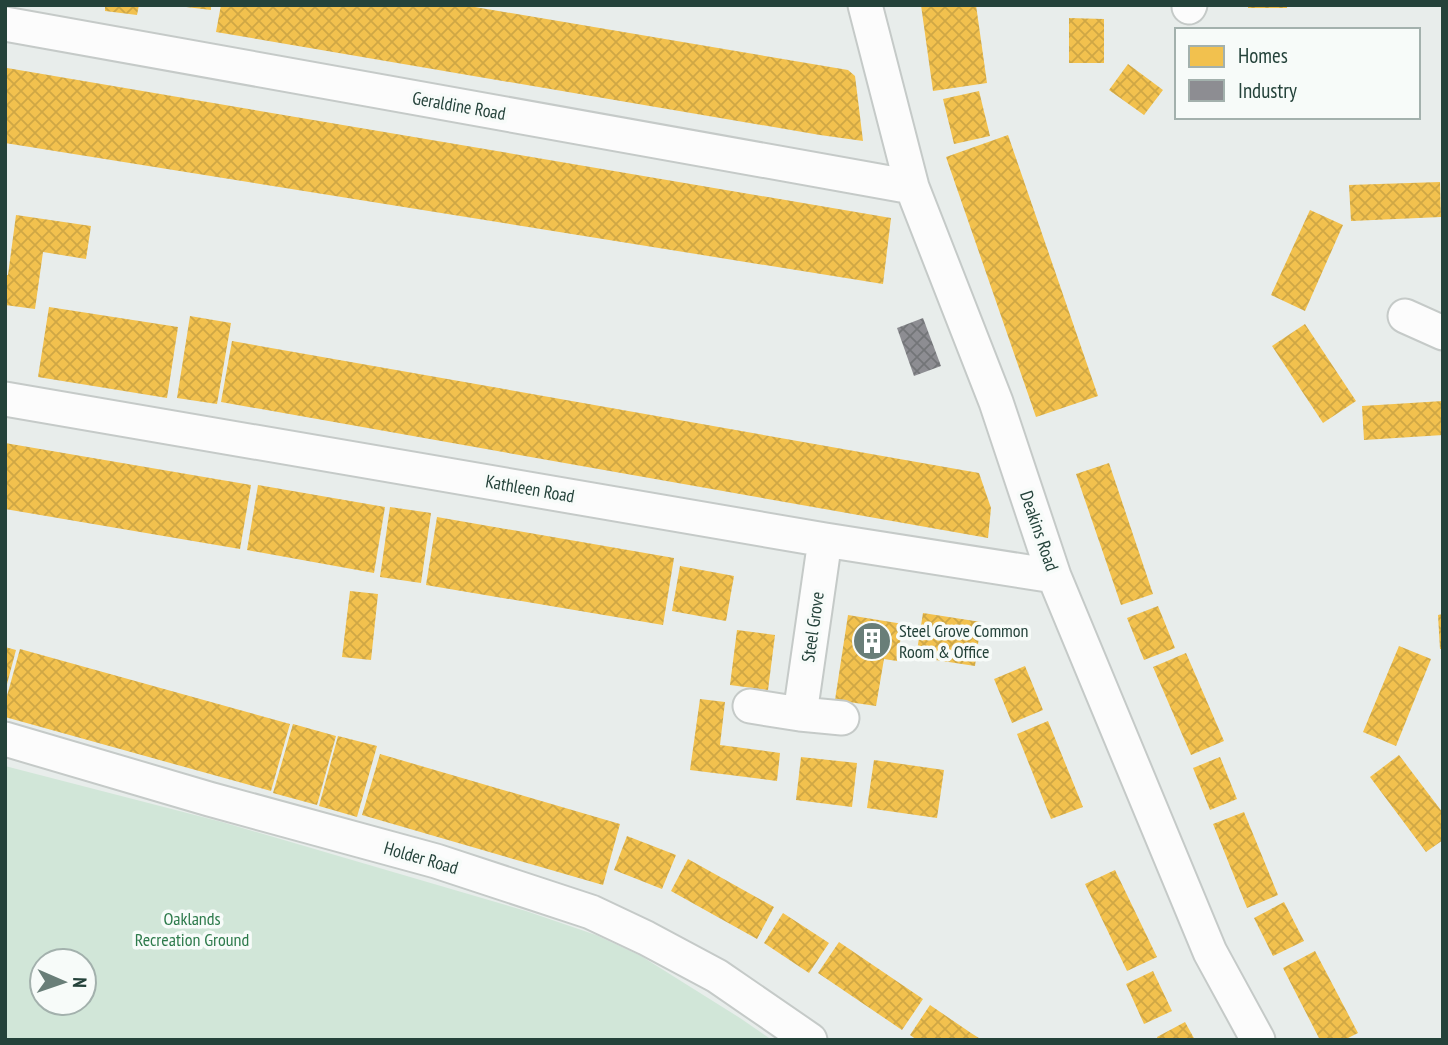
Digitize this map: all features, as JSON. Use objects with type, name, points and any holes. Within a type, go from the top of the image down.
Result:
[{"type":"street","name":"Deakins Road","points":[[865,5],[912,187],[996,402],[1055,576],[1210,952],[1258,1040]]},
{"type":"street","name":"Geraldine Road","points":[[5,24],[912,187]]},
{"type":"street","points":[[1405,316],[1443,333]]},
{"type":"street","name":"Kathleen Road","points":[[5,398],[825,540],[1055,576]]},
{"type":"street","name":"Steel Grove","points":[[800,714],[825,540]]},
{"type":"street","points":[[750,706],[842,718]]},
{"type":"street","name":"Holder Road","points":[[5,740],[436,861],[591,912],[717,976],[810,1040]]},
{"type":"green space","name":"Oaklands Recreation Ground","points":[[5,766],[222,822],[526,911],[596,935],[641,956],[772,1040],[5,1040]]},
{"type":"building: Homes","points":[[105,5],[139,5],[137,15],[105,11]]},
{"type":"building: Homes","points":[[211,5],[211,10],[186,7]]},
{"type":"building: Homes","points":[[221,5],[463,5],[848,70],[855,76],[863,141],[216,32]]},
{"type":"building: Homes","points":[[921,5],[976,5],[987,83],[933,91]]},
{"type":"building: Homes","points":[[1248,5],[1287,5],[1287,8],[1248,8]]},
{"type":"building: Homes","points":[[1069,18],[1104,19],[1104,63],[1069,63]]},
{"type":"building: Homes","points":[[1128,64],[1163,90],[1144,115],[1109,90]]},
{"type":"building: Homes","points":[[7,68],[891,218],[883,284],[5,143]]},
{"type":"building: Homes","points":[[979,91],[990,136],[954,144],[943,99]]},
{"type":"building: Homes","points":[[1008,135],[1098,396],[1036,417],[946,157]]},
{"type":"building: Homes","points":[[1440,182],[1441,217],[1351,221],[1349,185]]},
{"type":"building: Homes","points":[[1310,210],[1343,225],[1305,311],[1271,295]]},
{"type":"building: Homes","points":[[16,215],[91,226],[86,259],[43,252],[35,309],[5,305],[5,275],[8,275]]},
{"type":"building: Homes","points":[[49,307],[178,327],[167,398],[38,377]]},
{"type":"building: Homes","points":[[190,316],[231,323],[217,404],[177,398]]},
{"type":"building: Homes","points":[[1305,324],[1356,401],[1323,423],[1272,346]]},
{"type":"building: Homes","points":[[232,341],[979,473],[991,508],[988,538],[221,402]]},
{"type":"building: Homes","points":[[1443,401],[1443,435],[1364,440],[1362,406]]},
{"type":"building: Homes","points":[[5,443],[251,485],[240,549],[5,509]]},
{"type":"building: Homes","points":[[1109,463],[1153,594],[1121,605],[1076,474]]},
{"type":"building: Homes","points":[[258,485],[385,507],[374,573],[247,550]]},
{"type":"building: Homes","points":[[390,507],[431,513],[421,583],[380,577]]},
{"type":"building: Homes","points":[[437,517],[674,558],[663,625],[426,585]]},
{"type":"building: Homes","points":[[680,566],[734,576],[726,621],[672,611]]},
{"type":"building: Homes","points":[[350,591],[378,594],[371,660],[342,657]]},
{"type":"building: Homes","points":[[1158,606],[1175,648],[1144,660],[1127,618]]},
{"type":"building: Homes","points":[[923,613],[981,622],[975,666],[916,657]]},
{"type":"building: Homes","points":[[1443,614],[1443,649],[1440,649],[1438,615]]},
{"type":"building: Homes","name":"Steel Grove Common Room & Office","points":[[848,615],[903,624],[897,661],[884,659],[876,706],[835,700]]},
{"type":"building: Homes","points":[[737,630],[775,635],[768,690],[730,685]]},
{"type":"building: Homes","points":[[1399,646],[1431,659],[1396,746],[1363,732]]},
{"type":"building: Homes","points":[[5,647],[16,650],[6,688],[5,688]]},
{"type":"building: Homes","points":[[20,649],[290,724],[271,791],[5,717],[5,703]]},
{"type":"building: Homes","points":[[1186,653],[1224,741],[1191,755],[1153,667]]},
{"type":"building: Homes","points":[[1025,666],[1043,710],[1012,723],[994,679]]},
{"type":"building: Homes","points":[[700,699],[725,702],[720,745],[780,753],[777,781],[690,770]]},
{"type":"building: Homes","points":[[1048,721],[1083,807],[1051,819],[1017,734]]},
{"type":"building: Homes","points":[[293,724],[336,736],[317,805],[273,793]]},
{"type":"building: Homes","points":[[338,736],[377,746],[357,817],[319,806]]},
{"type":"building: Homes","points":[[380,754],[620,824],[603,885],[362,815]]},
{"type":"building: Homes","points":[[1399,755],[1443,813],[1443,840],[1426,852],[1370,777]]},
{"type":"building: Homes","points":[[801,757],[857,763],[852,807],[796,800]]},
{"type":"building: Homes","points":[[1220,757],[1237,799],[1210,810],[1193,768]]},
{"type":"building: Homes","points":[[874,760],[944,770],[937,818],[867,808]]},
{"type":"building: Homes","points":[[1244,812],[1278,895],[1247,908],[1213,824]]},
{"type":"building: Homes","points":[[627,836],[676,855],[662,889],[614,870]]},
{"type":"building: Homes","points":[[688,859],[774,907],[757,939],[671,891]]},
{"type":"building: Homes","points":[[1115,870],[1157,957],[1127,971],[1085,884]]},
{"type":"building: Homes","points":[[1284,902],[1304,941],[1273,956],[1254,918]]},
{"type":"building: Homes","points":[[783,913],[829,943],[809,973],[764,943]]},
{"type":"building: Homes","points":[[839,942],[923,999],[902,1030],[818,973]]},
{"type":"building: Homes","points":[[1315,951],[1358,1033],[1344,1040],[1320,1040],[1283,968]]},
{"type":"building: Homes","points":[[1153,971],[1172,1011],[1144,1024],[1126,984]]},
{"type":"building: Homes","points":[[930,1005],[982,1040],[917,1040],[910,1035]]},
{"type":"building: Homes","points":[[1185,1022],[1195,1040],[1158,1040],[1157,1037]]},
{"type":"building: Industry","points":[[923,318],[941,366],[914,376],[897,328]]},
{"type":"place","name":"Steel Grove Common Room & Office","points":[[872,641]]}]
